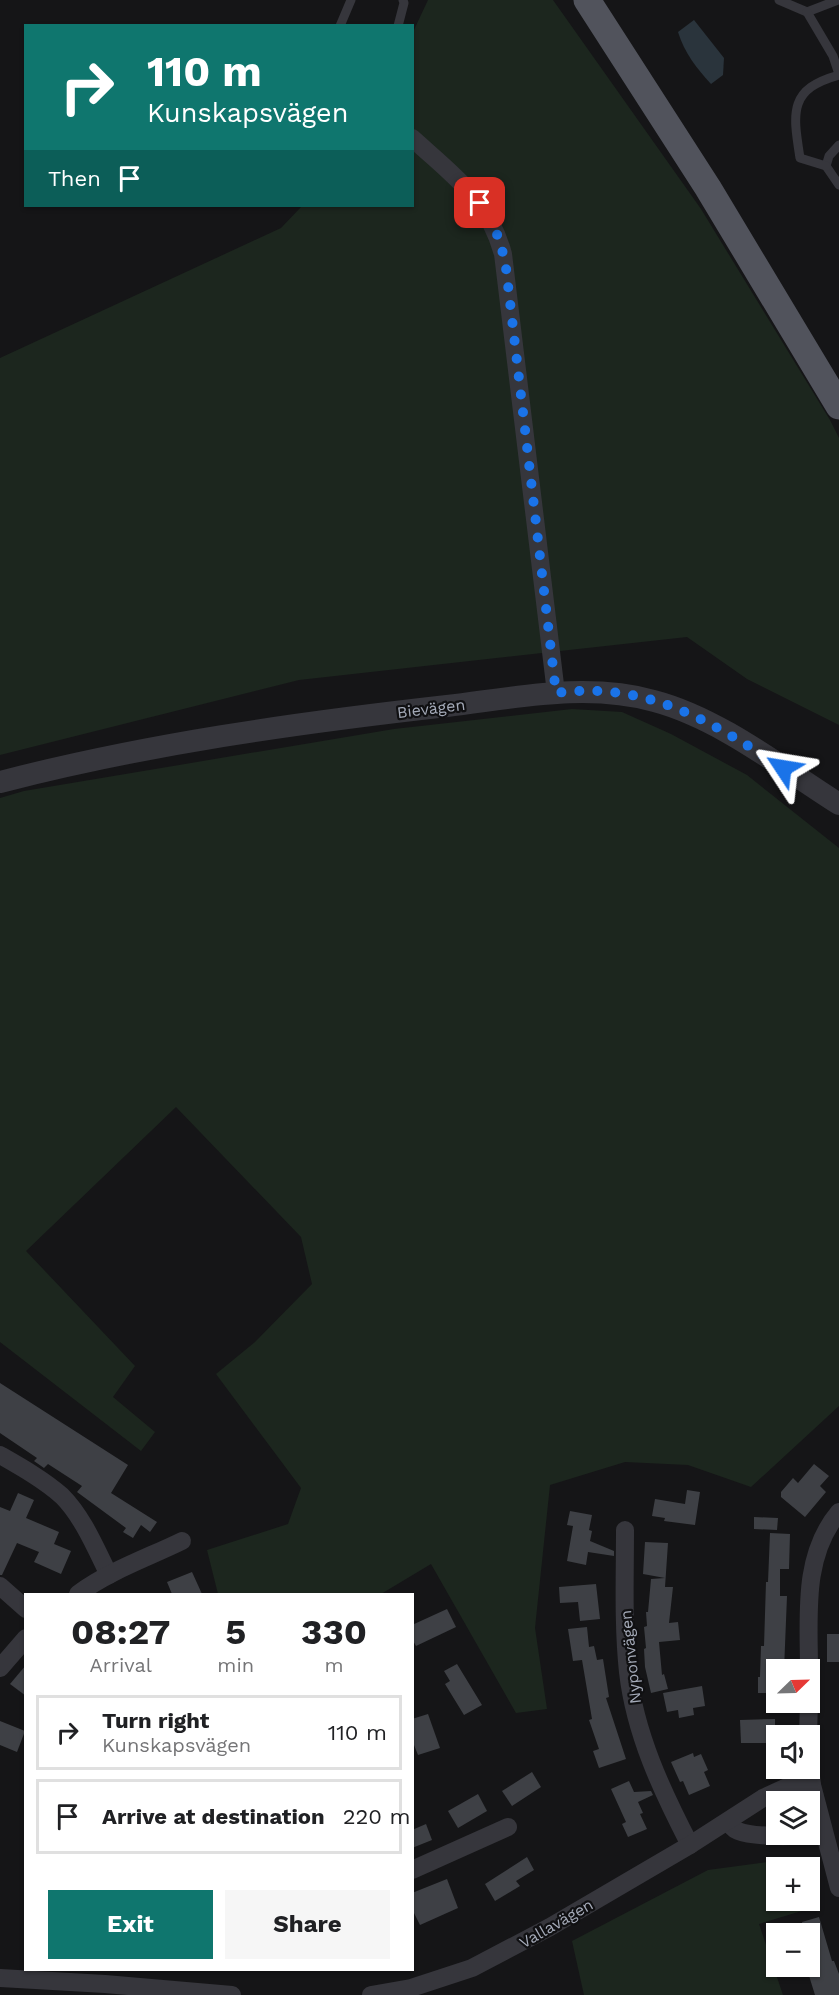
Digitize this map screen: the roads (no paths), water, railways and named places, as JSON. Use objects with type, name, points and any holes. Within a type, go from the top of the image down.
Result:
[{"type":"main road","points":[[587,0],[708,188],[839,406]]},
{"type":"main road","points":[[603,0],[746,223],[839,379]]},
{"type":"street","points":[[414,140],[461,182],[480,203],[494,227],[503,254],[556,693]]},
{"type":"street","name":"Bievägen","points":[[0,782],[118,754],[246,732],[371,715],[584,691],[622,694],[655,701],[687,712],[726,732],[839,804]]},
{"type":"street","points":[[0,1455],[27,1471],[62,1497],[90,1538],[109,1575]]},
{"type":"street","points":[[809,1659],[809,1595],[812,1569],[824,1533],[839,1512]]},
{"type":"street","name":"Nyponvägen","points":[[625,1530],[625,1635],[628,1674],[635,1708],[654,1769],[690,1845]]},
{"type":"street","points":[[79,1593],[109,1575],[182,1541]]},
{"type":"street","points":[[0,1586],[24,1608]]},
{"type":"street","points":[[0,1668],[24,1640]]},
{"type":"street","name":"Vallavägen","points":[[371,1995],[411,1991],[472,1968],[509,1950],[690,1845],[763,1798],[806,1779]]},
{"type":"street","points":[[727,1822],[735,1831],[766,1835]]},
{"type":"street","points":[[414,1869],[507,1827]]},
{"type":"street","points":[[820,1839],[839,1888]]},
{"type":"street","points":[[0,1978],[105,1983],[232,1995]]},
{"type":"lane","points":[[341,24],[351,0]]},
{"type":"lane","points":[[399,24],[403,0]]},
{"type":"lane","points":[[780,0],[807,12],[834,56],[839,74],[822,79],[805,91],[797,104],[795,125],[800,158],[826,166],[839,185]]},
{"type":"lane","points":[[807,12],[838,0]]},
{"type":"lane","points":[[826,166],[829,156],[839,145]]}]
